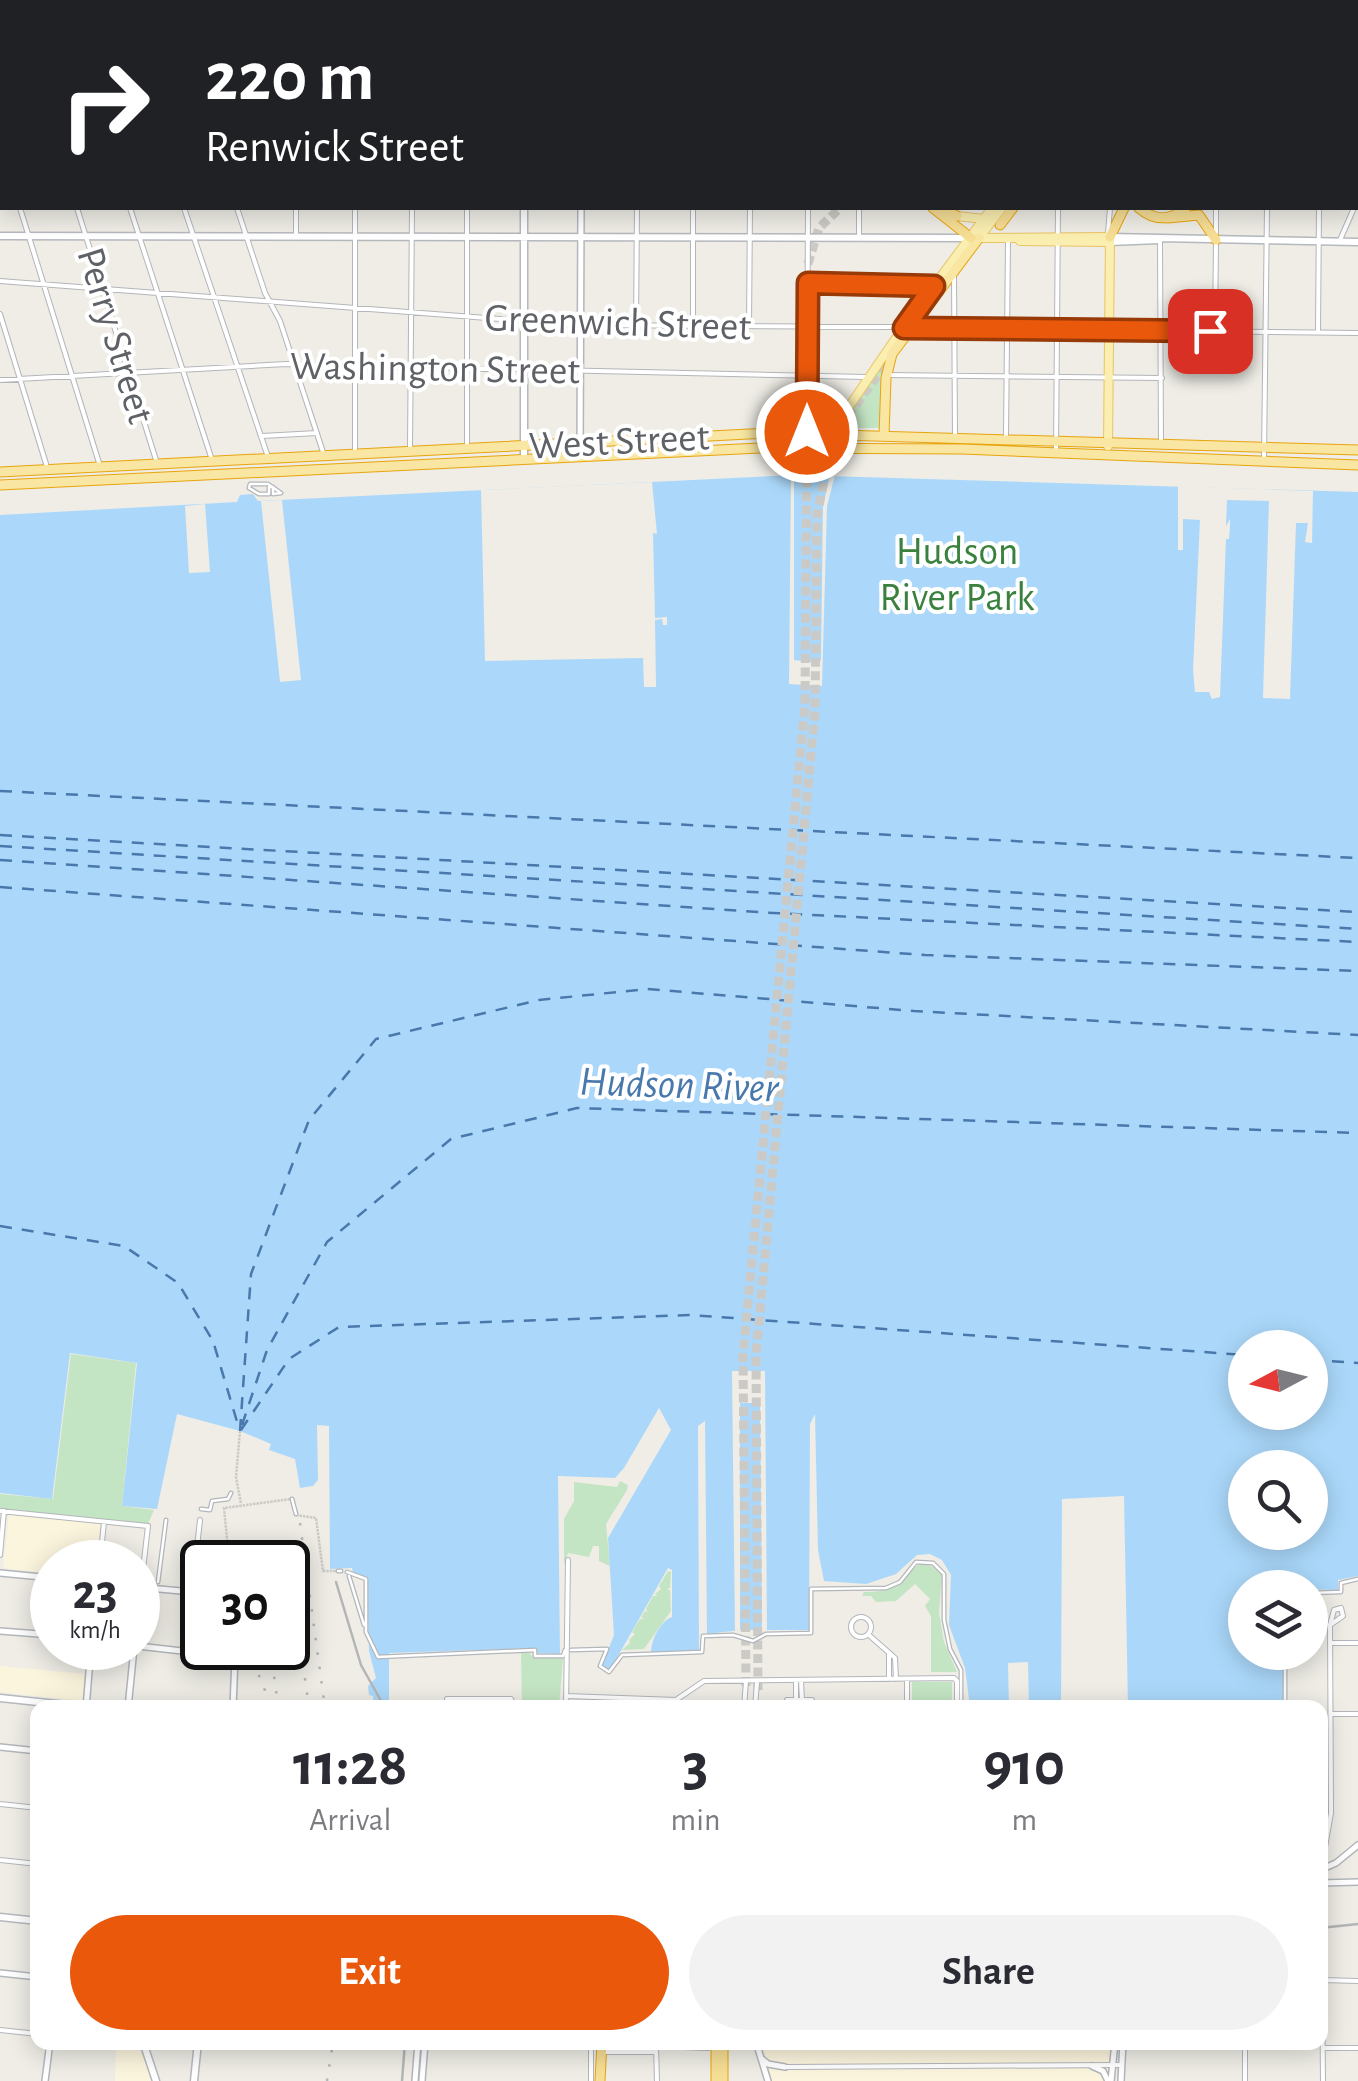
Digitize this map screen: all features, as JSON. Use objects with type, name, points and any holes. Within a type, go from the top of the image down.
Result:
[{"type":"highway","points":[[884,448],[886,375],[892,354],[975,238],[937,210]]},
{"type":"highway","points":[[991,223],[1009,210]]},
{"type":"highway","points":[[1110,240],[1123,210]]},
{"type":"highway","points":[[1142,210],[1151,216],[1168,218],[1199,215],[1216,240]]},
{"type":"highway","points":[[1168,218],[1182,210]]},
{"type":"highway","name":"West Street","points":[[0,472],[807,432],[1358,450]]},
{"type":"highway","name":"West Street","points":[[0,485],[524,457],[835,448],[1358,464]]},
{"type":"highway","points":[[600,2081],[603,2050]]},
{"type":"highway","points":[[716,2050],[720,2081]]},
{"type":"main road","points":[[524,210],[524,457]]},
{"type":"main road","points":[[992,210],[995,232],[1008,238]]},
{"type":"main road","points":[[835,448],[836,426],[934,286],[1001,210]]},
{"type":"main road","points":[[957,212],[991,223]]},
{"type":"main road","points":[[0,236],[859,236],[1358,242]]},
{"type":"main road","points":[[1108,454],[1110,240]]},
{"type":"main road","points":[[0,1698],[30,1701]]},
{"type":"main road","points":[[0,1917],[30,1920]]},
{"type":"main road","points":[[146,2050],[156,2081]]},
{"type":"main road","points":[[194,2081],[197,2050]]},
{"type":"street","points":[[21,210],[101,466]]},
{"type":"street","name":"Perry Street","points":[[77,210],[157,463]]},
{"type":"street","points":[[131,210],[212,460]]},
{"type":"street","points":[[185,210],[268,457]]},
{"type":"street","points":[[238,210],[324,454]]},
{"type":"street","points":[[296,210],[296,236]]},
{"type":"street","points":[[354,210],[354,453]]},
{"type":"street","points":[[410,450],[412,210]]},
{"type":"street","points":[[467,210],[467,447]]},
{"type":"street","points":[[580,455],[581,210]]},
{"type":"street","points":[[636,326],[637,210]]},
{"type":"street","points":[[693,210],[693,326]]},
{"type":"street","points":[[749,326],[750,210]]},
{"type":"street","points":[[807,432],[808,210]]},
{"type":"street","points":[[859,210],[859,236]]},
{"type":"street","points":[[1056,452],[1058,210]]},
{"type":"street","points":[[1110,210],[1110,240]]},
{"type":"street","points":[[1216,210],[1216,331]]},
{"type":"street","points":[[1264,460],[1267,210]]},
{"type":"street","points":[[1318,332],[1319,210]]},
{"type":"street","points":[[1340,241],[1353,210]]},
{"type":"street","points":[[1006,438],[1008,238]]},
{"type":"street","points":[[1160,239],[1161,442]]},
{"type":"street","points":[[954,270],[955,436]]},
{"type":"street","name":"Greenwich Street","points":[[0,281],[580,325],[1358,332]]},
{"type":"street","points":[[808,283],[934,286]]},
{"type":"street","points":[[0,314],[48,470]]},
{"type":"street","name":"Washington Street","points":[[0,380],[294,364],[870,379]]},
{"type":"street","points":[[886,375],[1162,378]]},
{"type":"street","points":[[261,436],[317,433]]},
{"type":"street","points":[[250,484],[268,484],[281,493],[273,494],[272,487],[268,494],[249,488],[250,484]]},
{"type":"street","points":[[208,1516],[212,1502],[228,1499],[231,1493]]},
{"type":"street","points":[[292,1499],[296,1514]]},
{"type":"street","points":[[201,1509],[209,1510]]},
{"type":"street","points":[[0,1554],[2,1511],[148,1526],[146,1540]]},
{"type":"street","points":[[160,1566],[166,1520]]},
{"type":"street","points":[[198,1540],[200,1520]]},
{"type":"street","points":[[102,1540],[104,1522]]},
{"type":"street","points":[[566,1700],[568,1560]]},
{"type":"street","points":[[366,1632],[366,1579],[343,1572],[368,1638],[376,1656],[535,1650],[535,1656],[563,1656],[563,1650],[607,1649],[600,1666],[609,1672],[622,1655],[702,1652],[702,1636],[733,1636],[753,1641],[766,1634],[811,1633],[811,1589],[890,1587],[900,1582],[913,1564],[928,1561],[940,1567],[945,1577],[944,1616],[950,1649],[961,1670],[959,1700]]},
{"type":"street","points":[[0,1572],[30,1575]]},
{"type":"street","points":[[1328,1592],[1341,1592],[1341,1583],[1358,1579]]},
{"type":"street","points":[[864,1618],[869,1622],[868,1634],[854,1634],[854,1620],[864,1618]]},
{"type":"street","points":[[1328,1832],[1332,1813],[1330,1624]]},
{"type":"street","points":[[0,1631],[30,1634]]},
{"type":"street","points":[[868,1634],[889,1654],[892,1680]]},
{"type":"street","points":[[1330,1643],[1358,1643]]},
{"type":"street","points":[[87,1700],[89,1670]]},
{"type":"street","points":[[129,1700],[133,1670]]},
{"type":"street","points":[[233,1700],[234,1670]]},
{"type":"street","points":[[1285,1670],[1285,1700]]},
{"type":"street","points":[[566,1696],[676,1700],[700,1682],[954,1678],[958,1700]]},
{"type":"street","points":[[907,1679],[907,1700]]},
{"type":"street","points":[[745,1700],[746,1681]]},
{"type":"street","points":[[756,1700],[757,1681]]},
{"type":"street","points":[[798,1681],[799,1700]]},
{"type":"street","points":[[447,1700],[511,1700]]},
{"type":"street","points":[[787,1700],[812,1700]]},
{"type":"street","points":[[1331,1714],[1358,1714]]},
{"type":"street","points":[[0,1747],[30,1750]]},
{"type":"street","points":[[0,1804],[30,1807]]},
{"type":"street","points":[[1328,1866],[1358,1845]]},
{"type":"street","points":[[0,1860],[30,1863]]},
{"type":"street","points":[[1328,1883],[1358,1882]]},
{"type":"street","points":[[0,1973],[30,1976]]},
{"type":"street","points":[[1328,1980],[1358,1980]]},
{"type":"street","points":[[0,2030],[30,2033]]},
{"type":"street","points":[[1328,2048],[1358,2048]]},
{"type":"street","points":[[46,2081],[49,2050]]},
{"type":"street","points":[[418,2081],[421,2050]]},
{"type":"street","points":[[591,2050],[591,2081]]},
{"type":"street","points":[[656,2050],[657,2081]]},
{"type":"street","points":[[759,2050],[770,2081]]},
{"type":"street","points":[[1110,2081],[1115,2050]]},
{"type":"street","points":[[1121,2081],[1123,2050]]},
{"type":"street","points":[[1245,2081],[1246,2050]]},
{"type":"street","points":[[1322,2050],[1323,2081]]},
{"type":"street","points":[[761,2057],[768,2064],[786,2067],[1124,2065]]},
{"type":"street","points":[[1092,2066],[1103,2070],[1110,2081]]},
{"type":"street","points":[[770,2081],[774,2072],[786,2067]]},
{"type":"shaded area","points":[[9,1514],[100,1524],[99,1540],[30,1540],[30,1571],[3,1568]]},
{"type":"shaded area","points":[[0,1666],[86,1674],[83,1700],[0,1692]]},
{"type":"shaded area","points":[[116,2050],[141,2050],[152,2081],[115,2081]]},
{"type":"shaded area","points":[[764,2050],[1110,2050],[1104,2081],[772,2081]]},
{"type":"green space","points":[[882,366],[881,428],[840,427]]},
{"type":"green space","points":[[71,1354],[136,1363],[122,1506],[154,1510],[148,1524],[0,1509],[0,1494],[53,1499]]},
{"type":"green space","points":[[620,1481],[628,1485],[627,1490],[606,1524],[610,1566],[599,1561],[599,1546],[593,1546],[589,1557],[568,1553],[564,1565],[564,1519],[574,1501],[574,1482],[617,1487]]},
{"type":"green space","points":[[922,1563],[942,1575],[939,1613],[944,1642],[957,1672],[931,1672],[931,1616],[925,1606],[930,1599],[915,1584],[896,1601],[876,1602],[871,1596],[862,1596],[864,1592],[894,1587]]},
{"type":"green space","points":[[668,1571],[671,1611],[644,1649],[622,1650],[630,1643],[640,1619],[644,1619],[641,1617],[648,1612],[646,1609],[653,1596],[657,1596]]},
{"type":"green space","points":[[521,1653],[530,1653],[533,1658],[563,1658],[560,1700],[522,1700]]},
{"type":"green space","points":[[912,1682],[952,1682],[952,1700],[912,1700]]},
{"type":"water","name":"Hudson River","points":[[795,475],[1358,492],[1358,1576],[1338,1580],[1338,1590],[1328,1590],[1328,1570],[1228,1570],[1228,1670],[1283,1670],[1283,1700],[1128,1700],[1124,1496],[1062,1499],[1061,1700],[1029,1700],[1028,1662],[1008,1663],[1009,1700],[969,1700],[965,1668],[949,1625],[951,1575],[942,1560],[930,1554],[917,1555],[896,1574],[866,1584],[824,1581],[818,1550],[815,1414],[810,1424],[809,1630],[707,1634],[705,1421],[698,1426],[699,1651],[651,1653],[657,1631],[672,1617],[672,1570],[668,1568],[610,1670],[602,1665],[614,1635],[608,1538],[671,1430],[659,1408],[615,1478],[558,1476],[560,1654],[537,1653],[537,1648],[389,1653],[389,1700],[373,1700],[369,1695],[368,1686],[376,1678],[369,1651],[367,1577],[353,1574],[352,1568],[330,1569],[329,1426],[317,1425],[318,1480],[313,1486],[300,1488],[295,1459],[269,1450],[271,1444],[177,1414],[157,1509],[122,1506],[137,1363],[70,1353],[52,1499],[0,1493],[0,515],[237,502],[240,495],[253,494],[258,501]]},
{"type":"pier","points":[[791,475],[794,660],[818,663],[823,506],[830,475],[835,475],[827,506],[822,686],[789,684]]},
{"type":"pier","points":[[652,482],[657,534],[653,533],[655,618],[667,617],[667,625],[663,625],[662,619],[655,620],[656,687],[644,687],[643,658],[485,661],[481,490]]},
{"type":"pier","points":[[1178,486],[1313,491],[1312,543],[1305,542],[1308,523],[1296,523],[1290,699],[1263,698],[1269,501],[1227,500],[1226,526],[1230,519],[1230,526],[1226,539],[1220,697],[1212,699],[1209,692],[1195,692],[1200,520],[1183,519],[1183,550],[1178,550]]},
{"type":"pier","points":[[282,500],[301,680],[280,682],[261,501]]},
{"type":"pier","points":[[205,504],[210,572],[189,573],[185,506]]},
{"type":"pier","points":[[732,1371],[765,1371],[767,1631],[762,1630],[760,1403],[740,1403],[740,1630],[735,1633]]},
{"type":"ferry route","points":[[0,791],[1358,858]]},
{"type":"ferry route","points":[[0,835],[1358,912]]},
{"type":"ferry route","points":[[0,846],[1358,929]]},
{"type":"ferry route","points":[[0,860],[773,913],[1358,942]]},
{"type":"ferry route","points":[[0,887],[925,955],[1358,971]]},
{"type":"ferry route","points":[[240,1431],[251,1274],[309,1120],[376,1039],[539,1000],[647,989],[914,1011],[1358,1035]]},
{"type":"ferry route","points":[[242,1425],[267,1350],[327,1242],[451,1139],[577,1108],[1358,1133]]},
{"type":"ferry route","points":[[0,1226],[124,1246],[178,1283],[213,1341],[238,1425]]},
{"type":"ferry route","points":[[241,1430],[289,1359],[339,1327],[691,1315],[1228,1354]]},
{"type":"ferry route","points":[[1328,1361],[1358,1363]]},
{"type":"tunnel","points":[[808,264],[819,228],[838,210]]},
{"type":"tunnel","points":[[758,1690],[756,1354],[815,710],[817,516],[828,460],[840,427],[890,358]]},
{"type":"tunnel","points":[[746,1686],[743,1354],[805,704],[807,430]]},
{"type":"tunnel","points":[[240,1431],[236,1477],[241,1504]]},
{"type":"tunnel","points":[[227,1540],[224,1508],[291,1499]]},
{"type":"tunnel","points":[[296,1515],[316,1518],[323,1571],[336,1571]]},
{"type":"tram line","points":[[336,1582],[361,1665],[381,1700]]},
{"type":"tram line","points":[[1328,1927],[1358,1924]]},
{"type":"tram line","points":[[402,2081],[404,2050]]},
{"type":"railway","points":[[300,1523],[324,1700]]},
{"type":"railway","points":[[257,1670],[269,1700]]},
{"type":"railway","points":[[273,1670],[277,1697]]},
{"type":"railway","points":[[304,1670],[308,1700]]},
{"type":"railway","points":[[327,2081],[332,2050]]},
{"type":"route","points":[[807,432],[808,283],[934,286],[904,328],[1210,331]]},
{"type":"park label","name":"Hudson River Park","points":[[957,573]]}]
